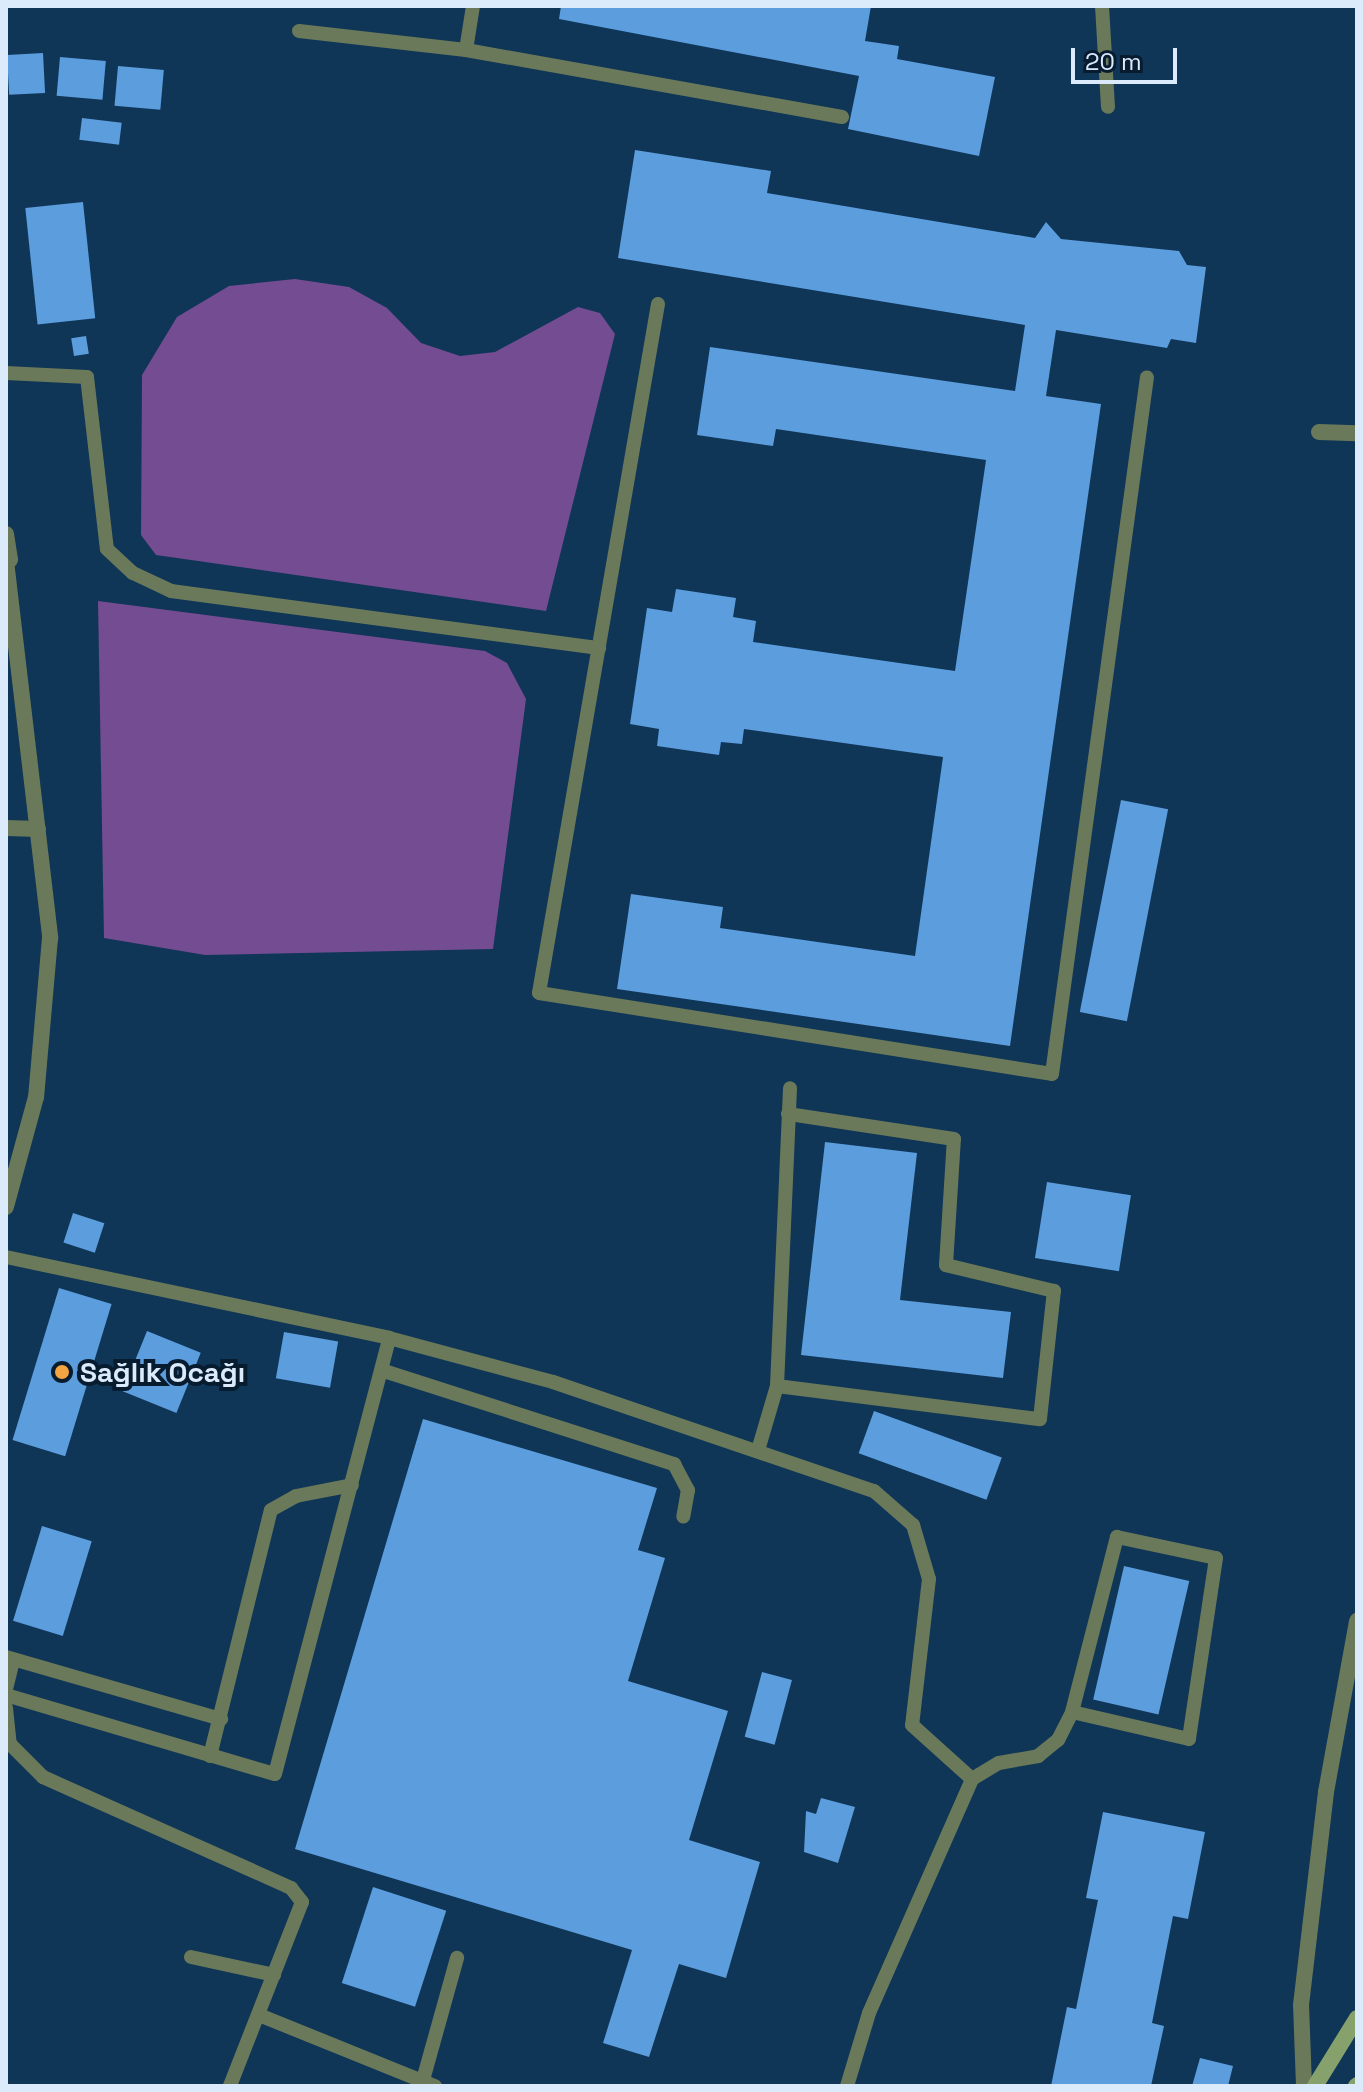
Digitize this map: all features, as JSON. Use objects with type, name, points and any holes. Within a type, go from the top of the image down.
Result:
[{"type":"main road","points":[[1315,2086],[1357,2018]]},
{"type":"street","points":[[1319,432],[1357,433]]},
{"type":"street","points":[[6,534],[50,938],[39,1065],[6,1207]]},
{"type":"street","points":[[6,828],[38,829]]},
{"type":"street","points":[[1304,2086],[1305,1975],[1326,1792],[1357,1621]]},
{"type":"lane","points":[[466,50],[473,6]]},
{"type":"lane","points":[[1102,6],[1108,107]]},
{"type":"lane","points":[[299,31],[466,50],[842,117]]},
{"type":"lane","points":[[658,304],[539,993],[1052,1074],[1147,377]]},
{"type":"lane","points":[[6,373],[87,377],[107,549],[159,585],[599,648]]},
{"type":"lane","points":[[759,1447],[777,1386],[790,1088]]},
{"type":"lane","points":[[777,1386],[1040,1419],[1054,1291],[946,1265],[954,1139],[788,1114]]},
{"type":"lane","points":[[6,1257],[389,1338],[759,1447],[874,1491],[913,1525],[929,1579],[912,1725],[972,1779]]},
{"type":"lane","points":[[221,1719],[10,1658],[6,1692],[275,1774],[384,1371],[389,1338]]},
{"type":"lane","points":[[384,1371],[674,1464],[688,1490],[683,1517]]},
{"type":"lane","points":[[210,1756],[271,1510],[296,1496],[352,1485]]},
{"type":"lane","points":[[847,2086],[869,2013],[972,1779],[999,1763],[1038,1756],[1058,1740],[1072,1712],[1117,1537],[1216,1558],[1189,1739],[1072,1712]]},
{"type":"lane","points":[[6,1708],[10,1744],[43,1777],[291,1888],[302,1902],[230,2086]]},
{"type":"lane","points":[[191,1957],[274,1975]]},
{"type":"lane","points":[[259,2015],[429,2083],[457,1958]]},
{"type":"shaded area","points":[[295,279],[349,287],[387,308],[421,343],[460,356],[495,352],[578,307],[600,313],[615,334],[546,611],[156,555],[141,535],[142,375],[177,317],[229,286]]},
{"type":"shaded area","points":[[98,601],[485,651],[507,663],[526,699],[493,949],[205,955],[104,938]]},
{"type":"building","points":[[561,6],[871,6],[865,41],[899,46],[897,59],[995,77],[979,156],[848,129],[859,76],[559,19]]},
{"type":"building","points":[[43,53],[45,93],[9,95],[7,55]]},
{"type":"building","points":[[60,57],[106,61],[102,100],[57,96]]},
{"type":"building","points":[[118,66],[164,70],[160,110],[115,106]]},
{"type":"building","points":[[82,118],[122,123],[119,145],[79,140]]},
{"type":"building","points":[[635,150],[771,171],[767,193],[1035,238],[1046,222],[1061,239],[1179,251],[1187,265],[1206,267],[1196,343],[1171,339],[1167,348],[1056,330],[1046,396],[1101,404],[1010,1046],[617,989],[631,894],[723,907],[720,928],[915,956],[943,757],[744,729],[742,744],[721,742],[719,755],[657,746],[659,729],[630,724],[647,608],[672,612],[676,589],[736,598],[733,617],[756,621],[753,642],[955,671],[986,460],[776,429],[773,446],[697,435],[710,347],[1015,391],[1025,325],[618,258]]},
{"type":"building","points":[[83,202],[95,318],[38,324],[25,208]]},
{"type":"building","points":[[86,336],[89,354],[74,356],[71,338]]},
{"type":"building","points":[[1121,800],[1168,809],[1127,1021],[1080,1012]]},
{"type":"building","points":[[825,1142],[917,1153],[900,1300],[1011,1312],[1003,1378],[801,1355]]},
{"type":"building","points":[[1047,1182],[1131,1195],[1119,1271],[1035,1258]]},
{"type":"building","points":[[73,1213],[104,1223],[95,1253],[63,1242]]},
{"type":"building","name":"Sağlık Ocağı","points":[[59,1288],[112,1304],[65,1456],[13,1440]]},
{"type":"building","points":[[147,1331],[201,1353],[176,1413],[123,1391]]},
{"type":"building","points":[[284,1332],[338,1342],[330,1388],[276,1378]]},
{"type":"building","points":[[874,1411],[1002,1458],[986,1500],[859,1453]]},
{"type":"building","points":[[423,1419],[657,1488],[638,1550],[665,1558],[628,1681],[728,1711],[689,1840],[760,1862],[726,1978],[679,1964],[649,2057],[603,2043],[632,1950],[295,1849]]},
{"type":"building","points":[[42,1526],[92,1541],[63,1636],[13,1621]]},
{"type":"building","points":[[1124,1566],[1189,1581],[1158,1715],[1093,1699]]},
{"type":"building","points":[[762,1672],[792,1680],[775,1745],[745,1737]]},
{"type":"building","points":[[821,1798],[855,1807],[838,1863],[804,1852],[806,1811],[816,1814]]},
{"type":"building","points":[[1103,1812],[1205,1832],[1188,1919],[1173,1916],[1152,2023],[1164,2026],[1151,2086],[1051,2086],[1067,2007],[1076,2009],[1098,1900],[1086,1898]]},
{"type":"building","points":[[373,1887],[446,1911],[415,2007],[342,1983]]},
{"type":"building","points":[[1200,2058],[1233,2066],[1228,2086],[1192,2086]]},
{"type":"place","name":"Sağlık Ocağı","points":[[62,1372]]}]
